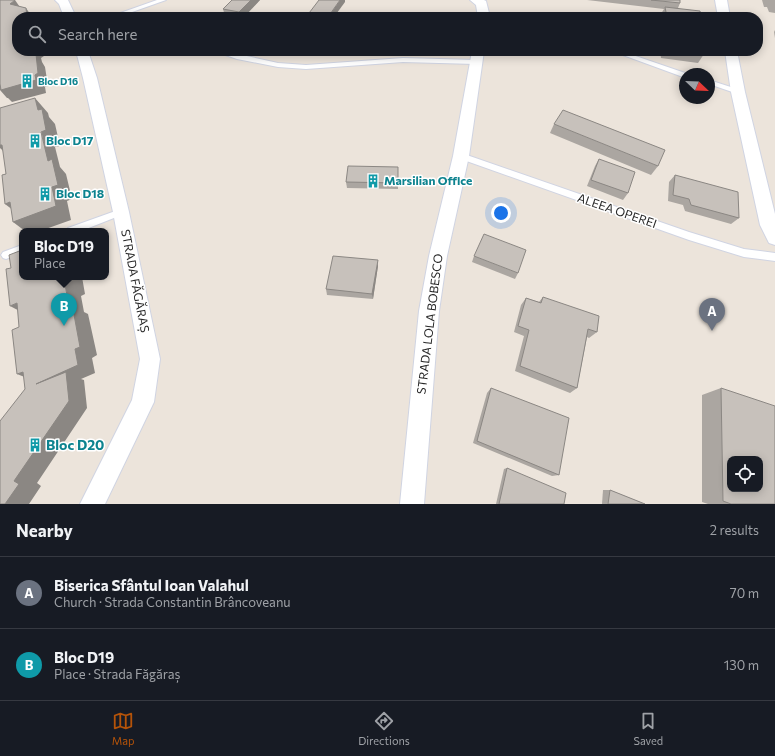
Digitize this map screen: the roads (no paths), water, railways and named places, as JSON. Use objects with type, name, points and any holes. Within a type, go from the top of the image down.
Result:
[{"type":"street","points":[[61,0],[64,2],[68,12]]},
{"type":"street","points":[[721,0],[723,12]]},
{"type":"street","points":[[479,2],[482,12]]},
{"type":"street","name":"STRADA FĂGĂRAȘ","points":[[83,56],[121,212],[150,359],[143,402],[108,475],[92,504]]},
{"type":"street","name":"STRADA LOLA BOBESCO","points":[[412,504],[429,311],[438,256],[461,156],[477,56]]},
{"type":"street","points":[[732,56],[738,92],[769,226],[775,238]]},
{"type":"lane","points":[[127,12],[163,0]]},
{"type":"lane","points":[[234,56],[278,65],[306,67],[477,56]]},
{"type":"lane","points":[[630,56],[679,73]]},
{"type":"lane","points":[[715,84],[738,92]]},
{"type":"lane","name":"ALEEA OPEREI","points":[[461,156],[689,236],[744,253],[775,257]]},
{"type":"lane","points":[[79,228],[121,212]]},
{"type":"lane","points":[[6,255],[19,250]]},
{"type":"place","name":"Bloc D16","points":[[27,81]]},
{"type":"place","name":"Bloc D17","points":[[35,141]]},
{"type":"place","name":"Marsilian Office","points":[[373,181]]},
{"type":"place","name":"Bloc D18","points":[[45,194]]},
{"type":"place","name":"Bloc D19","points":[[64,326]]},
{"type":"place","name":"Biserica Sfântul Ioan Valahul","points":[[712,331]]},
{"type":"place","name":"Bloc D20","points":[[35,445]]}]
